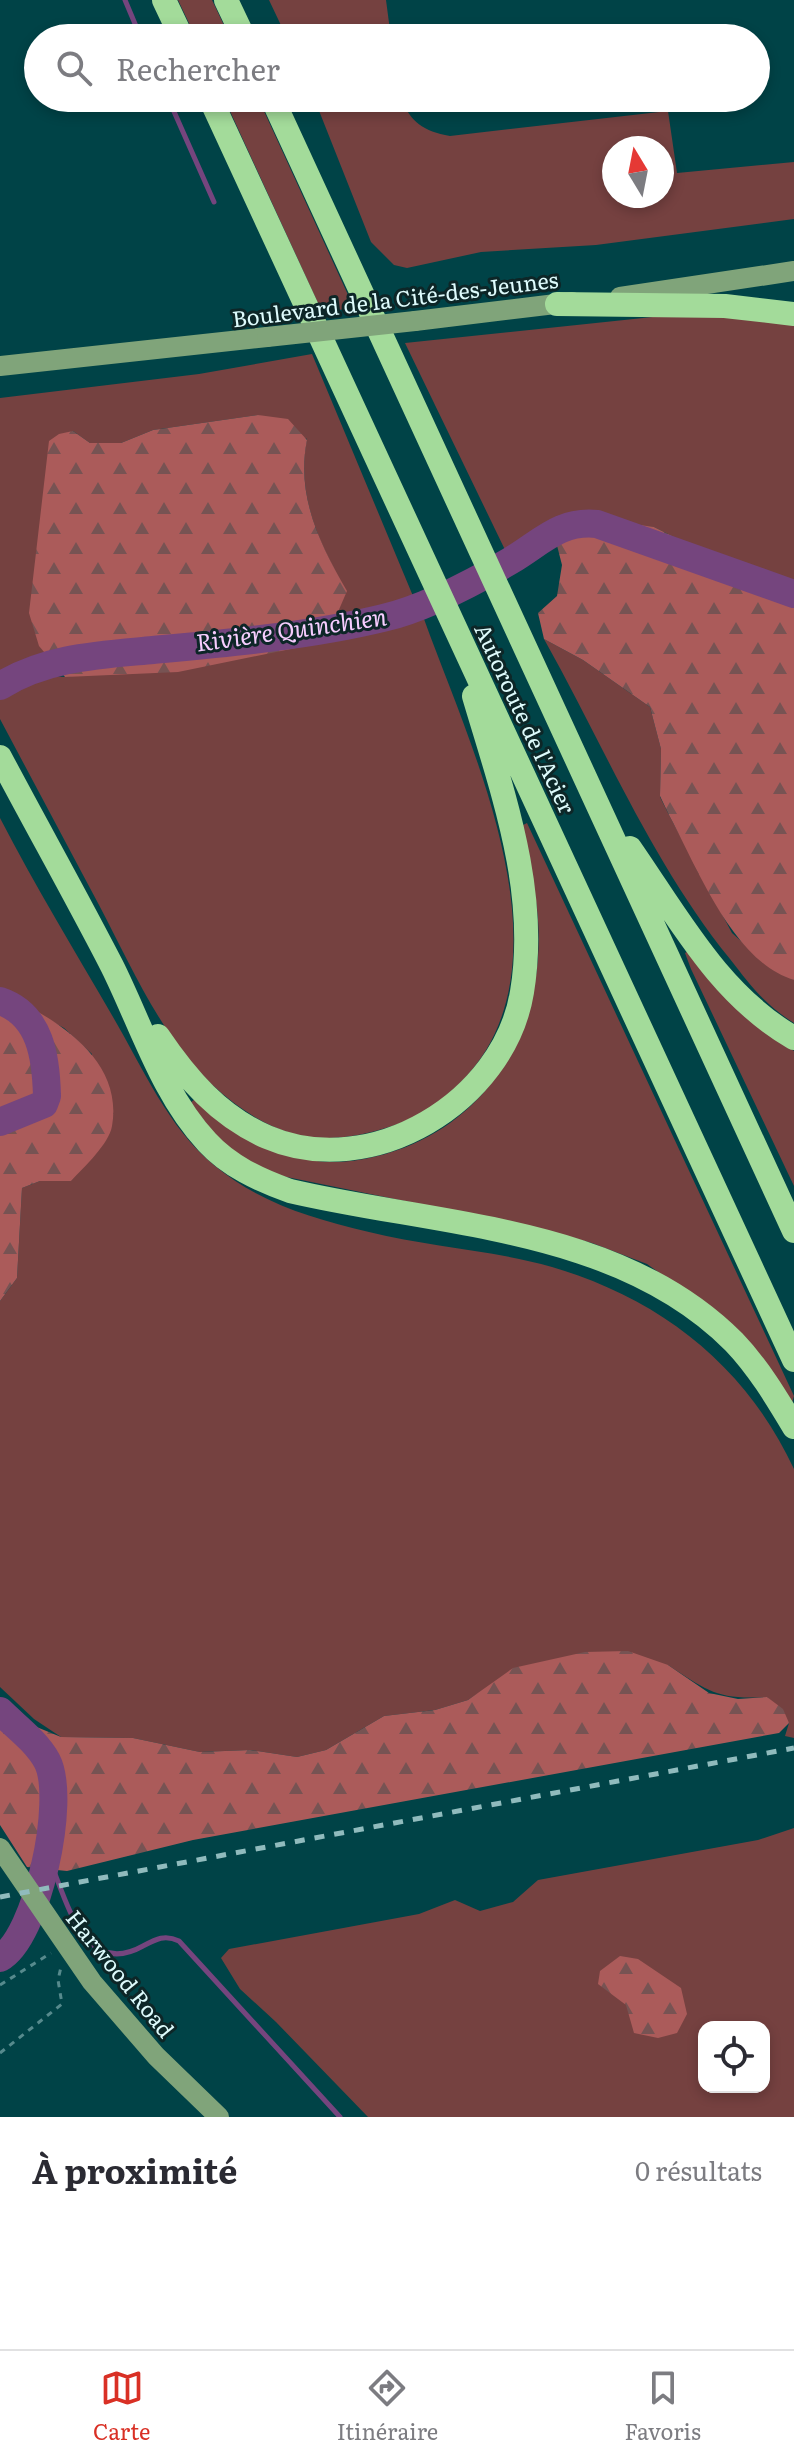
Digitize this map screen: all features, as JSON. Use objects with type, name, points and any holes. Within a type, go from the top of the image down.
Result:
[{"type":"highway","points":[[164,0],[175,24]]},
{"type":"highway","points":[[226,0],[237,24]]},
{"type":"highway","name":"Autoroute de l'Acier","points":[[216,112],[794,1360]]},
{"type":"highway","name":"Autoroute de l'Acier","points":[[278,112],[794,1231]]},
{"type":"highway","points":[[557,304],[635,302],[725,306],[794,314]]},
{"type":"highway","points":[[112,967],[171,1055],[200,1091],[233,1119],[271,1139],[320,1150],[365,1147],[432,1120],[468,1092],[498,1054],[516,1015],[524,971],[525,932],[522,881],[511,824],[450,614]]},
{"type":"highway","points":[[0,757],[112,967],[153,1053],[194,1126],[208,1143],[243,1171],[290,1191],[532,1239],[618,1265],[694,1308],[721,1330],[765,1380],[794,1427]]},
{"type":"highway","points":[[590,790],[713,967],[745,1002],[794,1038]]},
{"type":"main road","name":"Boulevard de la Cité-des-Jeunes","points":[[0,366],[415,321],[794,271]]},
{"type":"main road","name":"Harwood Road","points":[[0,1848],[68,1950],[140,2038],[219,2117]]},
{"type":"path","points":[[0,1985],[68,1950]]},
{"type":"path","points":[[0,2053],[62,2004],[58,1973],[68,1950]]},
{"type":"shaded area","points":[[178,0],[212,0],[223,24],[189,24]]},
{"type":"shaded area","points":[[269,0],[386,0],[389,24],[280,24]]},
{"type":"shaded area","points":[[230,112],[264,112],[354,308],[322,312]]},
{"type":"shaded area","points":[[320,112],[408,112],[419,124],[450,136],[668,112],[672,136],[602,136],[602,208],[674,208],[674,152],[677,173],[794,162],[794,219],[596,245],[481,252],[407,268],[394,265],[371,242]]},
{"type":"shaded area","points":[[794,302],[794,589],[722,561],[654,527],[551,522],[508,556],[405,343]]},
{"type":"shaded area","points":[[312,354],[413,596],[390,608],[335,617],[346,591],[319,537],[307,499],[304,460],[307,439],[258,415],[153,430],[121,443],[90,443],[73,431],[39,645],[51,660],[0,681],[0,398],[199,374]]},
{"type":"shaded area","points":[[424,619],[487,790],[503,854],[513,917],[511,977],[495,1033],[462,1081],[430,1108],[402,1123],[349,1136],[329,1138],[291,1133],[234,1103],[190,1061],[172,1037],[141,985],[0,719],[0,696],[22,682],[38,677],[65,677],[325,642]]},
{"type":"shaded area","points":[[544,639],[583,660],[650,707],[661,749],[660,797],[732,933],[761,959],[794,980],[794,1023],[752,986],[676,884]]},
{"type":"shaded area","points":[[0,818],[170,1116],[198,1151],[215,1166],[269,1200],[327,1221],[392,1237],[530,1261],[592,1281],[664,1318],[696,1341],[751,1398],[794,1469],[794,1738],[785,1736],[789,1723],[767,1697],[736,1697],[714,1692],[668,1665],[477,1694],[468,1700],[435,1710],[384,1716],[326,1750],[297,1757],[250,1750],[200,1752],[133,1738],[61,1737],[34,1719],[0,1687],[0,1301],[17,1278],[22,1188],[40,1181],[71,1181],[92,1054],[64,1028],[0,993]]},
{"type":"shaded area","points":[[527,823],[794,1396],[792,1403],[706,1306],[647,1264],[592,1243],[537,1228],[272,1174],[224,1146],[190,1103],[195,1099],[290,1154],[329,1162],[387,1154],[413,1144],[445,1126],[473,1104],[496,1078],[514,1048],[527,1015],[535,981],[539,945],[537,909],[521,826]]},
{"type":"shaded area","points":[[690,950],[770,1035],[794,1051],[794,1186],[691,969],[685,953]]},
{"type":"shaded area","points":[[794,1828],[794,2117],[368,2117],[240,1989],[221,1958],[229,1949],[419,1914],[455,1900],[480,1911],[513,1902],[538,1880],[758,1840]]},
{"type":"green space","points":[[258,415],[288,419],[307,440],[305,480],[312,518],[327,555],[347,591],[325,642],[178,672],[65,677],[39,646],[29,613],[49,441],[59,434],[73,431],[90,443],[121,443],[153,430]]},
{"type":"green space","points":[[590,518],[654,527],[722,561],[794,589],[794,980],[772,970],[753,954],[735,934],[705,885],[660,796],[661,749],[650,707],[583,660],[544,639],[538,613],[557,596],[562,565],[551,522]]},
{"type":"green space","points":[[0,993],[42,1014],[80,1043],[96,1060],[107,1080],[113,1102],[110,1133],[71,1181],[40,1181],[22,1188],[17,1278],[0,1301]]},
{"type":"green space","points":[[628,1651],[668,1665],[709,1693],[738,1699],[767,1697],[783,1709],[789,1723],[779,1733],[193,1840],[67,1871],[27,1867],[0,1825],[0,1712],[61,1737],[133,1738],[200,1752],[250,1750],[297,1757],[326,1750],[384,1716],[435,1710],[468,1700],[513,1668],[585,1652]]},
{"type":"green space","points":[[620,1956],[638,1959],[681,1988],[687,2014],[677,2033],[658,2038],[634,2033],[626,2005],[598,1984],[600,1971]]},
{"type":"waterway","points":[[125,0],[135,24]]},
{"type":"waterway","points":[[174,112],[214,202]]},
{"type":"waterway","name":"Rivière Quinchien","points":[[0,686],[36,669],[74,659],[297,634],[398,614],[465,586],[561,529],[584,524],[597,524],[794,594]]},
{"type":"waterway","name":"Rivière Quinchien","points":[[0,1001],[14,1008],[33,1027],[45,1067],[47,1096],[44,1104],[0,1122]]},
{"type":"waterway","name":"Rivière Quinchien","points":[[0,1711],[32,1741],[47,1761],[53,1805],[51,1835],[36,1897],[26,1924],[13,1945],[0,1958]]},
{"type":"waterway","points":[[47,1854],[70,1911],[91,1943],[105,1952],[122,1954],[161,1938],[179,1941],[340,2117]]},
{"type":"railway","points":[[0,1897],[794,1748]]}]
